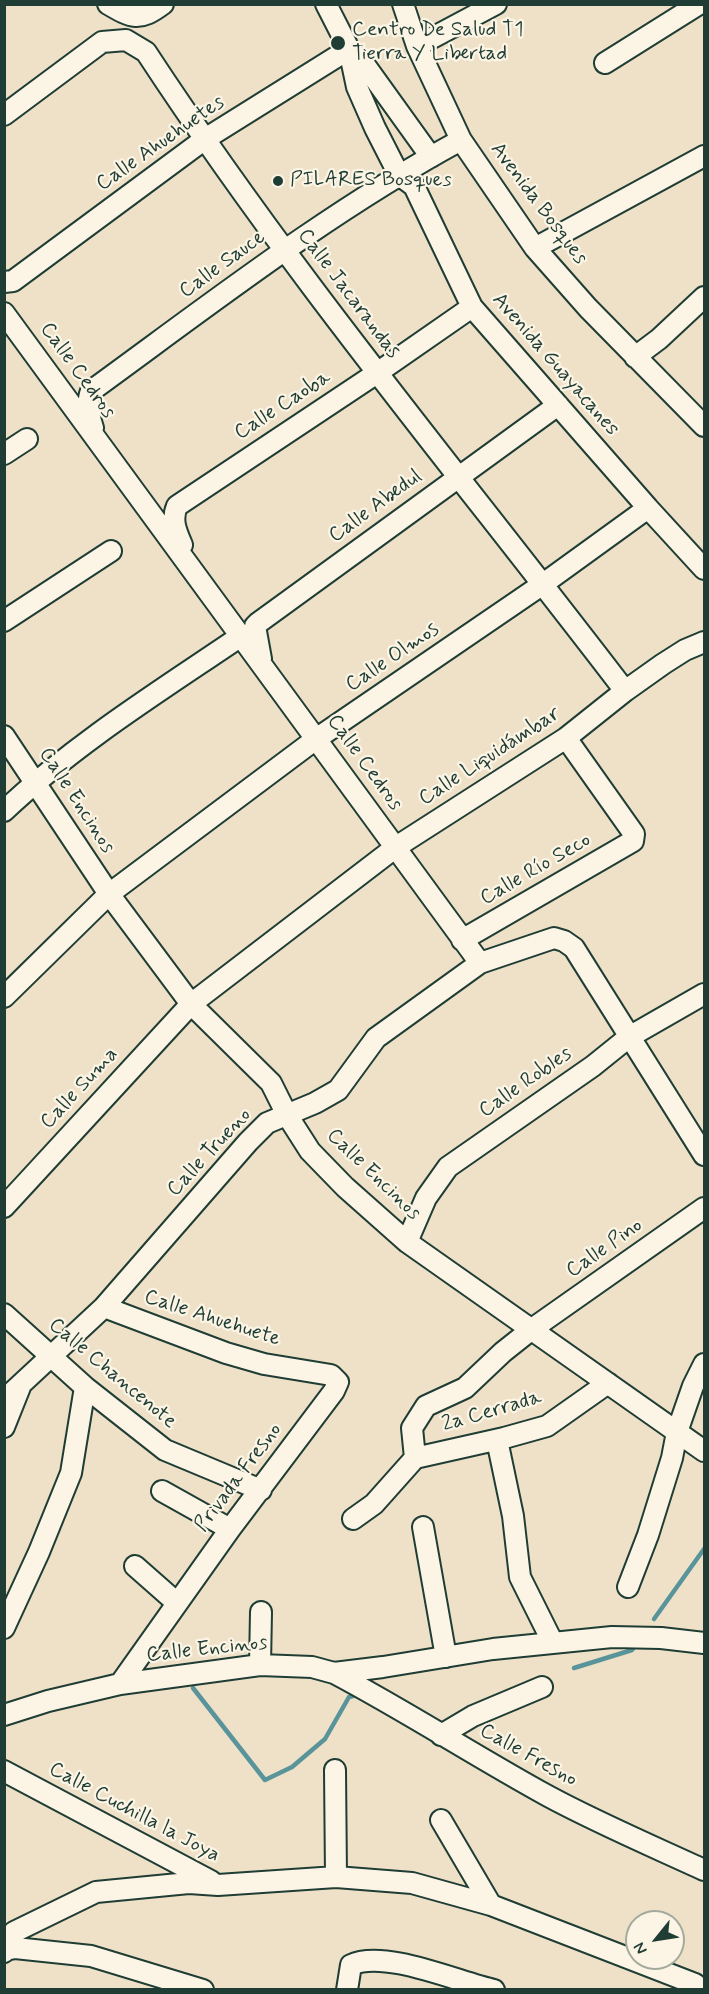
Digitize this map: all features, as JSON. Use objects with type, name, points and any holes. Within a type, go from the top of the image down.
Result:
[{"type":"street","points":[[108,4],[129,17],[150,14],[163,4]]},
{"type":"street","points":[[326,4],[349,49],[367,68],[431,157]]},
{"type":"street","name":"Avenida Bosques","points":[[403,4],[417,46],[461,140],[535,248],[635,357],[705,426]]},
{"type":"street","points":[[417,46],[496,4]]},
{"type":"street","points":[[605,63],[702,6]]},
{"type":"street","name":"Calle Jacarandas","points":[[4,115],[102,42],[126,40],[146,52],[284,251],[376,373],[625,691]]},
{"type":"street","name":"Calle Ahuehuetes","points":[[4,282],[13,281],[205,140],[349,49]]},
{"type":"street","name":"Avenida Guayacanes","points":[[349,49],[357,87],[399,175],[414,186],[472,307],[648,508],[705,569]]},
{"type":"street","name":"Calle Sauce","points":[[97,439],[88,412],[88,398],[91,391],[284,251],[399,175],[461,140]]},
{"type":"street","points":[[535,248],[705,156]]},
{"type":"street","points":[[635,357],[659,339],[705,297]]},
{"type":"street","name":"Calle Caoba","points":[[192,569],[174,526],[174,513],[177,506],[472,307]]},
{"type":"street","name":"Calle Cedros","points":[[8,320],[480,963]]},
{"type":"street","name":"Calle Abedul","points":[[262,665],[255,627],[258,623],[558,405]]},
{"type":"street","points":[[4,454],[27,439]]},
{"type":"street","name":"Calle Olmos","points":[[4,996],[109,894],[316,739],[543,584],[648,508]]},
{"type":"street","points":[[4,621],[111,551]]},
{"type":"street","points":[[4,811],[35,783],[114,722],[241,636]]},
{"type":"street","name":"Calle Liquidámbar","points":[[190,1004],[396,847],[566,738],[625,691],[685,650],[705,642]]},
{"type":"street","name":"Calle Encinos","points":[[4,736],[109,894],[190,1004],[271,1083],[287,1115],[310,1151],[345,1187],[407,1242],[705,1451]]},
{"type":"street","name":"Calle Río Seco","points":[[462,940],[633,841],[634,834],[566,738]]},
{"type":"street","points":[[480,963],[554,938],[574,948],[705,1155]]},
{"type":"street","name":"Calle Trueno","points":[[4,1400],[104,1307],[267,1123],[315,1103],[338,1090],[376,1038],[480,963]]},
{"type":"street","name":"Calle Robles","points":[[407,1242],[426,1198],[448,1167],[593,1066],[629,1037],[705,994]]},
{"type":"street","name":"Calle Suma","points":[[4,1207],[190,1004]]},
{"type":"street","name":"Calle Pino","points":[[415,1458],[412,1428],[426,1406],[465,1389],[503,1352],[532,1329],[705,1208]]},
{"type":"street","name":"Calle Ahuehuete","points":[[104,1307],[226,1353],[264,1364],[331,1375],[338,1382]]},
{"type":"street","name":"Calle Chancenote","points":[[4,1314],[85,1387],[165,1450],[261,1490]]},
{"type":"street","points":[[628,1587],[648,1536],[672,1458],[677,1432],[693,1386],[705,1364]]},
{"type":"street","name":"Privada Fresno","points":[[120,1684],[230,1529],[334,1391],[338,1382]]},
{"type":"street","name":"2a Cerrada","points":[[415,1458],[547,1426],[608,1383]]},
{"type":"street","points":[[4,1427],[21,1384]]},
{"type":"street","points":[[4,1628],[39,1552],[71,1473],[85,1387]]},
{"type":"street","points":[[496,1440],[513,1516],[520,1576],[553,1643]]},
{"type":"street","points":[[353,1519],[374,1504],[415,1458]]},
{"type":"street","points":[[162,1491],[230,1529]]},
{"type":"street","points":[[423,1527],[446,1657]]},
{"type":"street","points":[[135,1566],[177,1603]]},
{"type":"street","points":[[260,1665],[261,1612]]},
{"type":"street","name":"Calle Encinos","points":[[4,1715],[48,1701],[120,1684],[260,1665],[312,1667],[334,1672],[383,1668],[493,1649],[612,1637],[705,1642]]},
{"type":"street","name":"Calle Fresno","points":[[334,1672],[586,1816],[705,1870]]},
{"type":"street","points":[[441,1735],[473,1716],[542,1687]]},
{"type":"street","points":[[335,1770],[336,1877]]},
{"type":"street","name":"Calle Cuchilla la Joya","points":[[4,1772],[218,1885],[336,1877],[412,1883],[491,1905],[695,1984]]},
{"type":"street","points":[[441,1820],[491,1905]]},
{"type":"street","points":[[5,1951],[14,1932],[96,1892],[189,1883],[218,1885]]},
{"type":"street","points":[[5,1951],[15,1948],[90,1956],[202,1989]]},
{"type":"street","points":[[348,1989],[351,1965],[358,1962],[388,1961],[414,1965],[463,1982],[494,1989]]},
{"type":"waterway","points":[[654,1619],[704,1549]]},
{"type":"waterway","points":[[574,1668],[632,1650],[636,1644]]},
{"type":"waterway","points":[[193,1688],[265,1780],[292,1767],[325,1739],[349,1697],[353,1696]]},
{"type":"place","name":"Centro De Salud T1 Tierra Y Libertad","points":[[338,43]]},
{"type":"place","name":"PILARES Bosques","points":[[278,181]]}]
